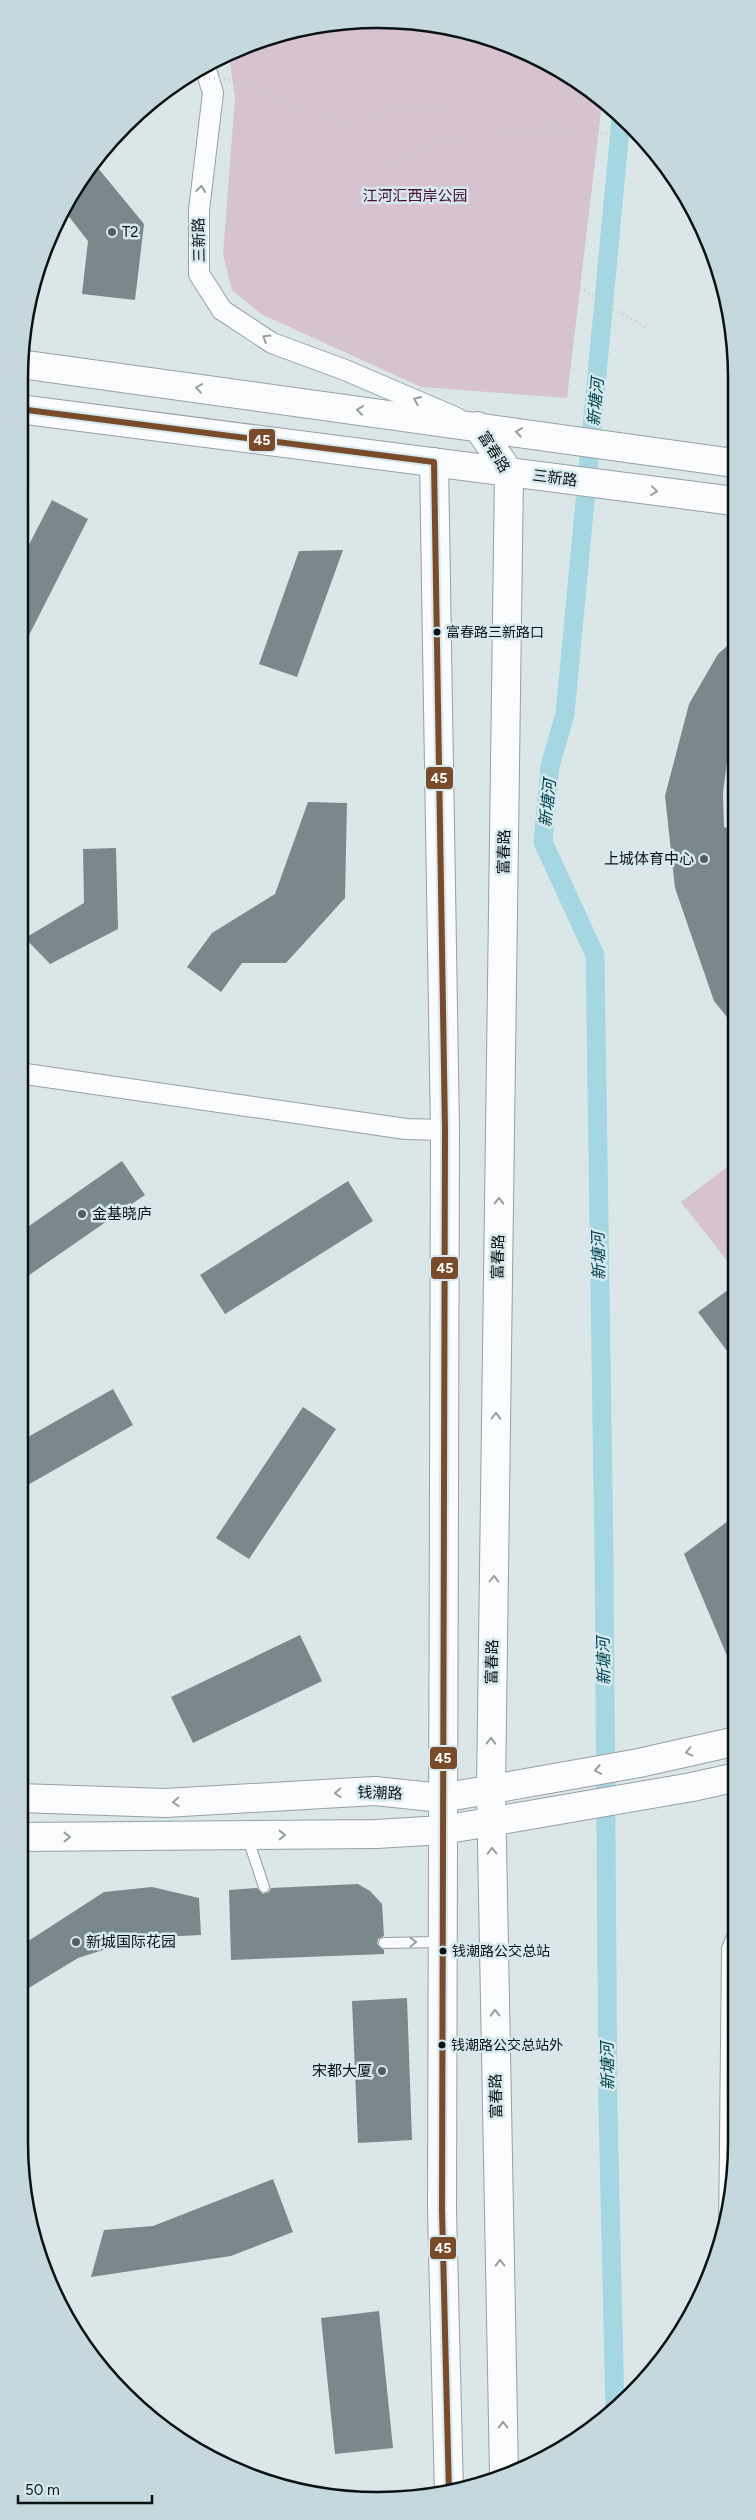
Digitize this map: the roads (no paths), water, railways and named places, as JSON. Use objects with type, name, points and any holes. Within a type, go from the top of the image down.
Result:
[{"type":"main road","name":"三新路","points":[[28,365],[728,462]]},
{"type":"main road","name":"三新路","points":[[28,410],[728,500]]},
{"type":"main road","name":"富春路","points":[[434,462],[478,426],[509,472],[490,1790],[504,2469]]},
{"type":"main road","points":[[434,462],[445,1130],[442,2210],[449,2485]]},
{"type":"main road","name":"钱潮路","points":[[28,1798],[165,1803],[375,1791],[442,1798],[639,1763],[728,1743]]},
{"type":"main road","points":[[28,1837],[376,1834],[442,1830],[640,1796],[728,1778]]},
{"type":"street","name":"三新路","points":[[207,72],[213,93],[199,210],[199,274],[222,310],[272,342],[345,370],[478,426]]},
{"type":"street","points":[[28,1074],[406,1129],[445,1130]]},
{"type":"lane","points":[[247,1835],[264,1887]]},
{"type":"lane","points":[[384,1943],[442,1942]]},
{"type":"lane","points":[[724,2197],[728,1946]]},
{"type":"waterway","name":"新塘河","points":[[615,2401],[608,2111],[604,1555],[595,955],[543,842],[550,766],[565,714],[620,125]]},
{"type":"place","name":"T2","points":[[112,232]]},
{"type":"place","name":"富春路三新路口","points":[[437,632]]},
{"type":"place","name":"上城体育中心","points":[[704,859]]},
{"type":"place","name":"金基晓庐","points":[[82,1214]]},
{"type":"place","name":"新城国际花园","points":[[76,1942]]},
{"type":"place","name":"钱潮路公交总站","points":[[443,1951]]},
{"type":"place","name":"钱潮路公交总站外","points":[[442,2045]]},
{"type":"place","name":"宋都大厦","points":[[382,2071]]},
{"type":"park label","name":"江河汇西岸公园","points":[[415,196]]}]
